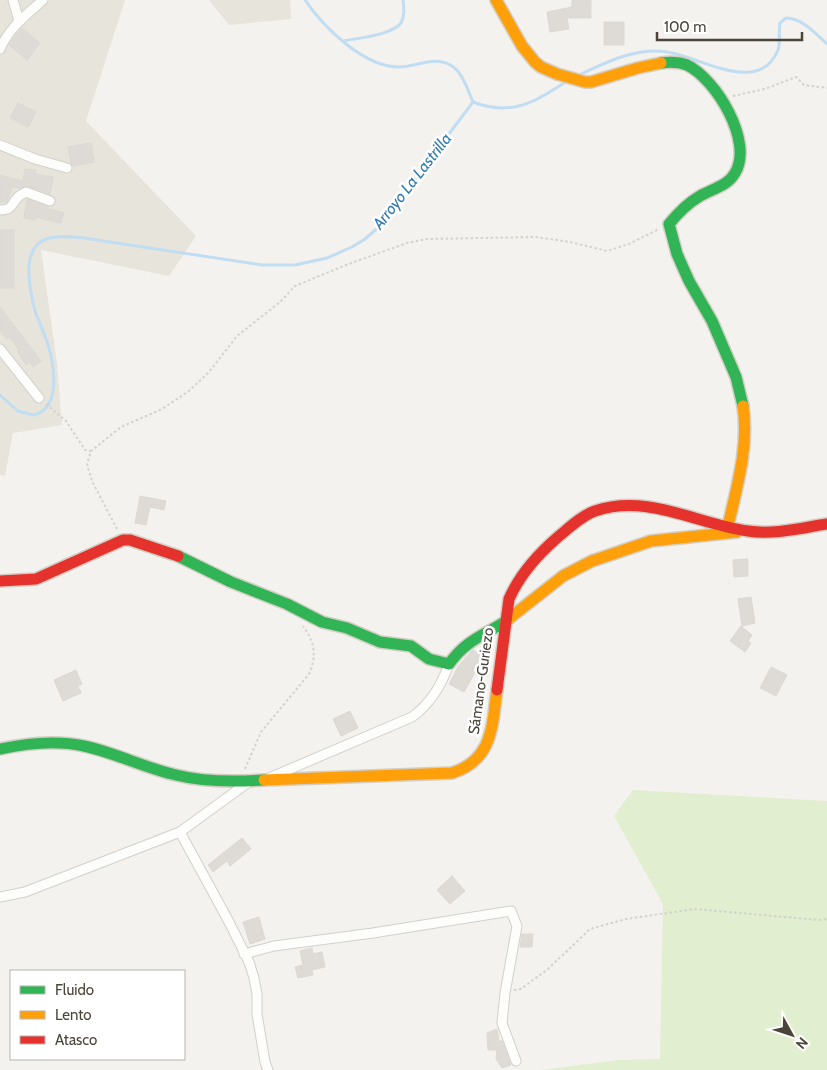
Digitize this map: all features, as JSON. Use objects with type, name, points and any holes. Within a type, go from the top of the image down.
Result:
[{"type":"street","points":[[13,0],[19,21]]},
{"type":"street","points":[[0,49],[5,37],[19,21],[43,0]]},
{"type":"street","points":[[496,0],[534,61],[542,68],[585,82],[592,82],[658,64],[685,64],[699,73],[710,84],[735,124],[740,144],[737,171],[730,179],[699,196],[675,215],[668,224],[689,280],[712,321],[736,377],[742,402],[745,421],[743,460],[728,526]]},
{"type":"street","points":[[0,145],[35,159],[66,168]]},
{"type":"street","points":[[0,210],[3,211],[12,207],[18,197],[26,192],[50,201]]},
{"type":"street","points":[[0,349],[40,400]]},
{"type":"street","name":"Sámano-Guriezo","points":[[0,749],[55,742],[83,746],[176,775],[211,780],[246,781],[452,773],[465,769],[486,749],[491,732],[509,599],[516,582],[525,568],[566,531],[595,512],[614,507],[632,506],[663,509],[751,531],[791,530],[827,524]]},
{"type":"street","points":[[264,780],[412,717],[422,710],[435,694],[449,664],[457,653],[470,642],[505,622],[563,576],[592,561],[651,541],[751,531]]},
{"type":"street","points":[[0,581],[36,579],[123,540],[130,540],[173,554],[231,582],[287,604],[322,622],[347,628],[380,642],[411,646],[429,659],[449,664]]},
{"type":"street","points":[[0,897],[25,892],[180,832],[246,781]]},
{"type":"street","points":[[180,832],[229,922],[254,978],[257,994],[257,1014],[268,1070]]},
{"type":"street","points":[[244,954],[274,946],[373,933],[511,911],[517,926],[505,993],[502,1023],[516,1061]]},
{"type":"path","points":[[720,100],[765,89],[796,77],[804,85],[827,88]]},
{"type":"path","points":[[123,540],[92,481],[87,464],[91,451],[121,426],[162,409],[189,391],[209,372],[237,336],[280,302],[295,286],[408,243],[427,239],[536,237],[554,239],[607,251],[629,244],[668,224]]},
{"type":"path","points":[[40,400],[66,421],[85,450],[91,451]]},
{"type":"path","points":[[246,781],[246,766],[261,732],[309,674],[313,664],[314,647],[311,637],[301,624]]},
{"type":"path","points":[[505,993],[521,989],[548,969],[590,929],[626,919],[695,909],[819,920],[827,919]]},
{"type":"shaded area","points":[[0,0],[125,0],[86,121],[196,236],[169,276],[41,250],[57,363],[62,425],[13,433],[5,476],[0,475]]},
{"type":"shaded area","points":[[209,0],[290,0],[291,19],[229,25]]},
{"type":"green space","points":[[633,790],[827,801],[827,1070],[541,1070],[619,1060],[660,1059],[663,904],[614,816]]},
{"type":"building","points":[[572,0],[591,0],[591,18],[567,18],[569,29],[550,32],[547,12],[572,7]]},
{"type":"building","points":[[604,22],[624,22],[624,45],[604,45]]},
{"type":"building","points":[[22,28],[40,43],[27,60],[9,45]]},
{"type":"building","points":[[18,103],[36,112],[28,127],[10,118]]},
{"type":"building","points":[[91,143],[94,162],[73,166],[68,147]]},
{"type":"building","points":[[25,169],[36,170],[35,174],[53,177],[50,194],[28,186],[12,187],[7,202],[0,202],[0,175],[23,181]]},
{"type":"building","points":[[27,199],[48,207],[48,209],[64,213],[61,223],[35,217],[35,220],[24,218]]},
{"type":"building","points":[[0,230],[14,230],[14,288],[0,288]]},
{"type":"building","points":[[0,307],[41,361],[33,367],[30,362],[26,365],[10,337],[7,339],[0,330]]},
{"type":"building","points":[[140,496],[166,501],[164,510],[150,507],[146,525],[135,523]]},
{"type":"building","points":[[748,559],[748,576],[734,577],[733,560]]},
{"type":"building","points":[[751,597],[755,623],[742,626],[738,599]]},
{"type":"building","points":[[741,626],[752,635],[748,641],[751,643],[745,652],[730,641]]},
{"type":"building","points":[[473,650],[484,657],[464,692],[449,684],[459,665]]},
{"type":"building","points":[[771,667],[787,675],[776,696],[760,688]]},
{"type":"building","points":[[76,670],[82,684],[78,686],[81,693],[63,701],[54,680]]},
{"type":"building","points":[[350,711],[358,728],[341,736],[333,719]]},
{"type":"building","points":[[242,838],[251,849],[230,866],[227,861],[213,872],[208,865]]},
{"type":"building","points":[[452,876],[465,891],[450,904],[437,890]]},
{"type":"building","points":[[259,917],[265,939],[250,944],[243,922]]},
{"type":"building","points":[[522,934],[533,934],[532,947],[520,947]]},
{"type":"building","points":[[312,948],[313,954],[322,952],[325,967],[312,970],[313,975],[298,978],[295,967],[303,965],[300,951]]},
{"type":"building","points":[[497,1029],[499,1041],[502,1041],[511,1065],[502,1068],[496,1059],[497,1050],[488,1050],[487,1033]]},
{"type":"waterway","points":[[305,0],[334,34],[359,53],[372,60],[399,67],[432,61],[452,66],[462,78],[473,102]]},
{"type":"waterway","points":[[344,41],[383,33],[397,27],[403,18],[403,0]]},
{"type":"waterway","name":"Arroyo La Lastrilla","points":[[579,75],[622,57],[656,51],[680,55],[727,70],[757,71],[769,64],[778,50],[780,23],[786,18],[803,24],[827,44]]},
{"type":"waterway","name":"Arroyo La Lastrilla","points":[[473,102],[500,108],[523,105],[567,81]]},
{"type":"waterway","name":"Arroyo La Lastrilla","points":[[0,395],[18,411],[34,415],[43,410],[50,402],[53,392],[54,380],[51,356],[35,311],[29,282],[30,260],[33,251],[38,244],[46,239],[55,237],[84,238],[262,265],[295,265],[327,258],[365,239],[388,219],[418,175],[473,102]]},
{"type":"traffic: fast","points":[[661,63],[674,62],[687,65],[698,72],[709,83],[729,113],[740,145],[740,160],[732,177],[724,184],[691,202],[669,224],[677,254],[689,281],[712,321],[736,377],[743,406]]},
{"type":"traffic: fast","points":[[178,556],[231,582],[287,604],[322,622],[347,628],[380,642],[411,646],[429,659],[449,664],[468,644],[506,621]]},
{"type":"traffic: fast","points":[[0,749],[42,743],[74,744],[119,756],[164,772],[197,779],[220,781],[264,780]]},
{"type":"traffic: slow","points":[[496,0],[522,46],[535,62],[541,67],[557,74],[591,82],[661,63]]},
{"type":"traffic: slow","points":[[728,526],[743,451],[743,406]]},
{"type":"traffic: slow","points":[[506,621],[563,576],[592,561],[651,541],[737,532]]},
{"type":"traffic: slow","points":[[264,780],[452,773],[476,760],[483,751],[494,716],[497,690]]},
{"type":"traffic: jam","points":[[497,690],[509,599],[513,590],[530,565],[543,551],[575,522],[590,513],[614,506],[653,508],[729,527],[758,532],[827,524]]},
{"type":"traffic: jam","points":[[0,581],[36,579],[123,540],[130,540],[178,556]]}]
